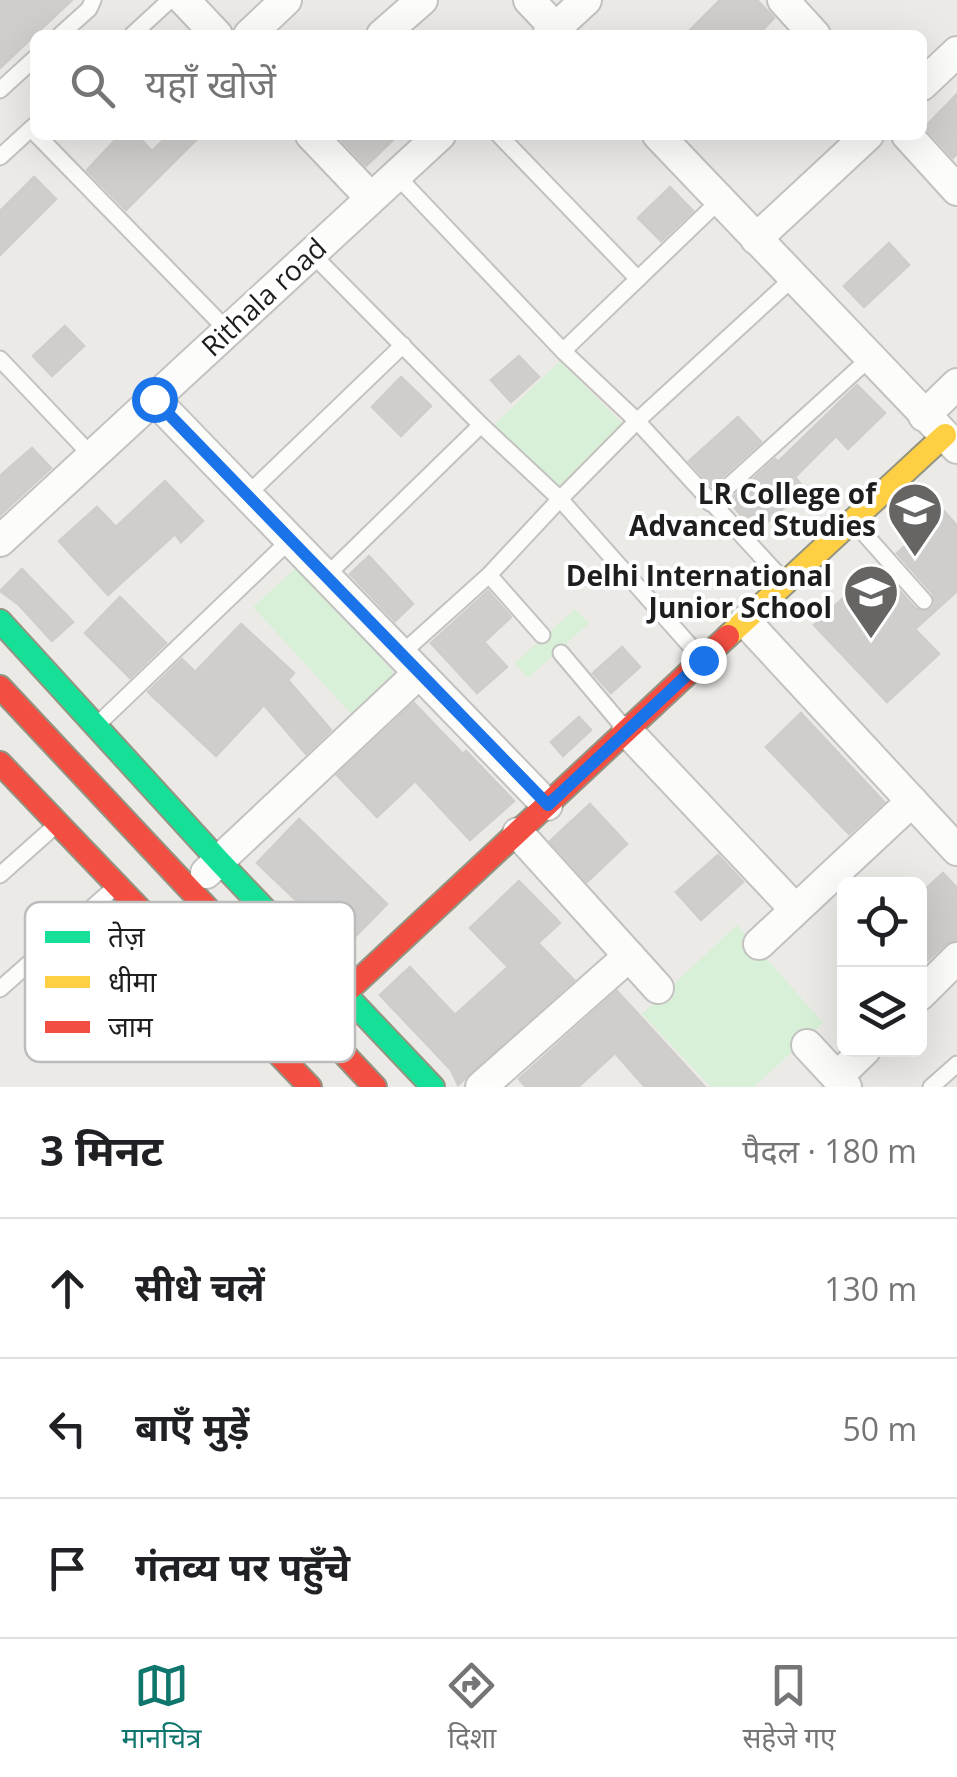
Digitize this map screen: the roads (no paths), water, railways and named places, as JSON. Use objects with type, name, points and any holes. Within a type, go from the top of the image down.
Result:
[{"type":"street","points":[[184,0],[211,30]]},
{"type":"street","points":[[254,30],[286,0]]},
{"type":"street","points":[[388,30],[422,0]]},
{"type":"street","points":[[529,0],[554,30]]},
{"type":"street","points":[[559,30],[586,0]]},
{"type":"street","points":[[783,0],[810,30]]},
{"type":"street","points":[[927,79],[957,52]]},
{"type":"street","points":[[316,140],[371,198]]},
{"type":"street","name":"Rithala road","points":[[0,541],[434,140]]},
{"type":"street","points":[[663,140],[942,433]]},
{"type":"street","points":[[756,238],[863,140]]},
{"type":"street","points":[[912,140],[957,190]]},
{"type":"street","points":[[355,984],[942,433],[957,384]]},
{"type":"street","points":[[154,399],[548,805]]},
{"type":"street","points":[[0,621],[81,741],[200,902]]},
{"type":"street","points":[[745,621],[957,850]]},
{"type":"street","points":[[189,890],[410,664]]},
{"type":"street","points":[[0,687],[81,741],[219,862],[258,902]]},
{"type":"street","points":[[627,731],[795,910]]},
{"type":"street","points":[[0,763],[134,902]]},
{"type":"street","points":[[758,944],[912,801]]},
{"type":"street","points":[[518,833],[658,988]]},
{"type":"street","points":[[481,1087],[629,956]]},
{"type":"street","points":[[927,988],[957,958]]},
{"type":"street","points":[[355,1002],[433,1087]]},
{"type":"street","points":[[807,1045],[842,1082],[860,1057]]},
{"type":"street","points":[[286,1062],[310,1087]]},
{"type":"street","points":[[352,1062],[375,1087]]},
{"type":"lane","points":[[66,30],[89,9],[93,0]]},
{"type":"lane","points":[[137,30],[170,0]]},
{"type":"lane","points":[[0,90],[30,63]]},
{"type":"lane","points":[[0,157],[30,134]]},
{"type":"lane","points":[[45,140],[228,331]]},
{"type":"lane","points":[[504,140],[638,280]]},
{"type":"lane","points":[[396,175],[564,351],[637,420],[786,582]]},
{"type":"lane","points":[[564,351],[720,200]]},
{"type":"lane","points":[[312,254],[560,499],[703,660]]},
{"type":"lane","points":[[410,664],[637,420],[793,278]]},
{"type":"lane","points":[[247,495],[402,346]]},
{"type":"lane","points":[[710,503],[870,356]]},
{"type":"lane","points":[[0,358],[92,456]]},
{"type":"lane","points":[[326,576],[481,425]]},
{"type":"lane","points":[[852,521],[924,601]]},
{"type":"lane","points":[[81,741],[290,540]]},
{"type":"lane","points":[[489,576],[542,635]]},
{"type":"lane","points":[[561,653],[627,731]]},
{"type":"lane","points":[[0,875],[58,823]]},
{"type":"lane","points":[[99,902],[118,885]]},
{"type":"lane","points":[[0,989],[25,967]]},
{"type":"lane","points":[[931,1087],[957,1064]]},
{"type":"place","name":"LR College of Advanced Studies","points":[[915,559]]},
{"type":"place","name":"Delhi International Junior School","points":[[871,641]]}]
